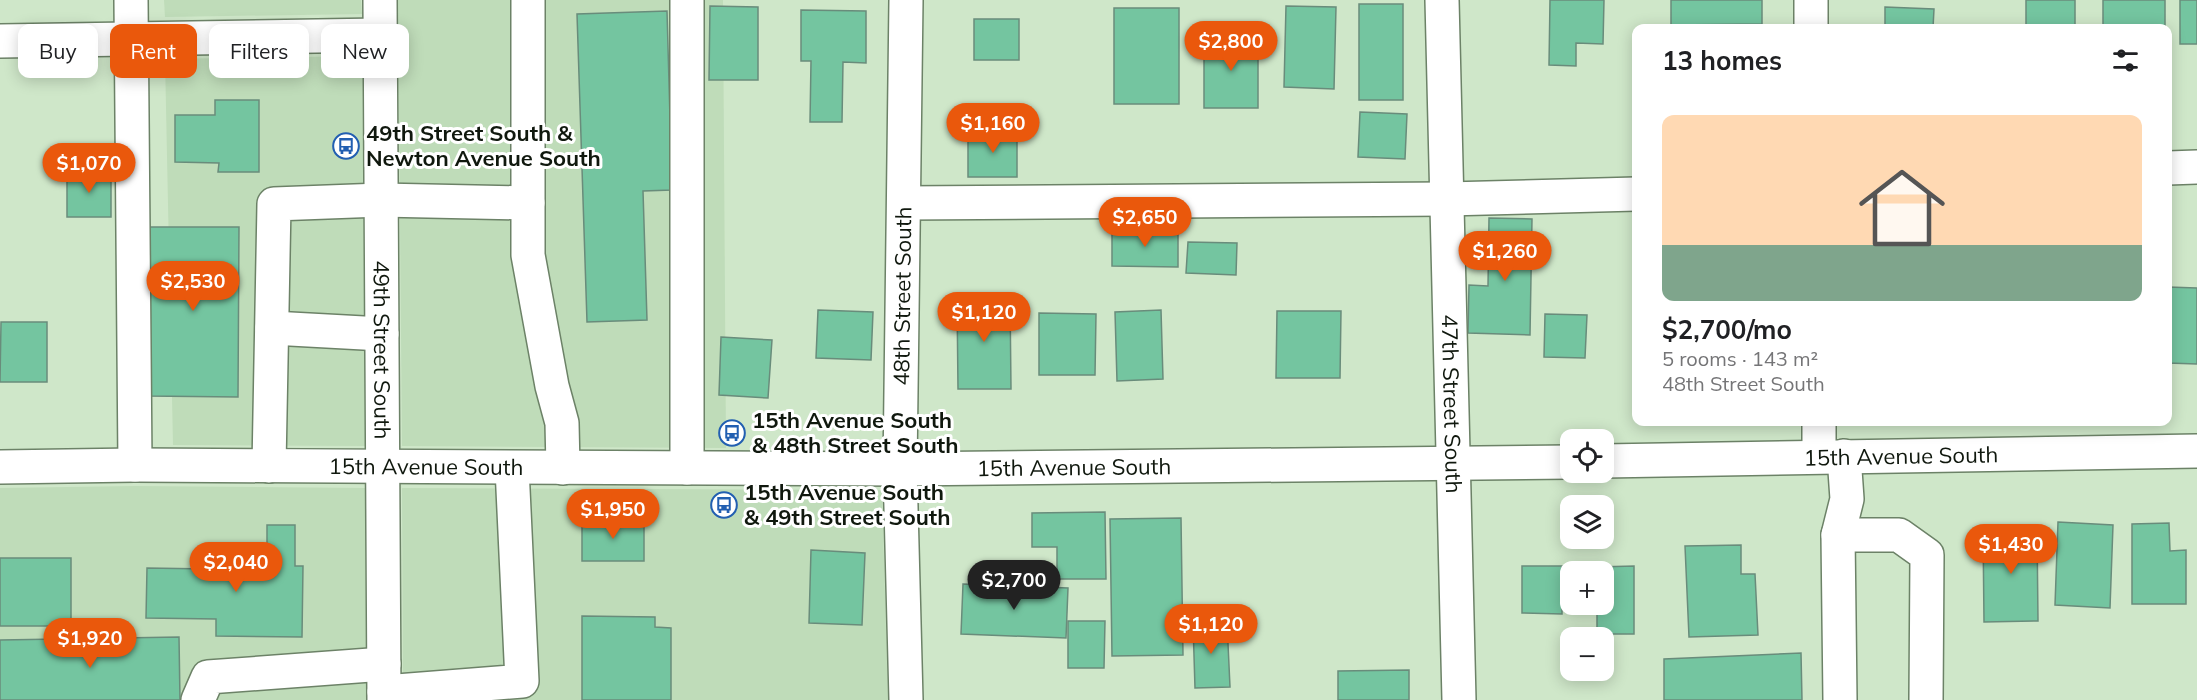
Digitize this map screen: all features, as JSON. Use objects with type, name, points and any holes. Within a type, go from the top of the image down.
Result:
[{"type":"street","points":[[130,0],[131,24]]},
{"type":"street","name":"49th Street South","points":[[380,0],[380,24]]},
{"type":"street","points":[[528,0],[528,255],[552,386],[562,423],[563,468]]},
{"type":"street","points":[[687,0],[687,468]]},
{"type":"street","name":"48th Street South","points":[[906,0],[900,469],[906,700]]},
{"type":"street","name":"47th Street South","points":[[1442,0],[1459,700]]},
{"type":"street","points":[[1811,0],[1811,24]]},
{"type":"street","points":[[197,38],[321,36]]},
{"type":"street","points":[[0,40],[110,39]]},
{"type":"street","points":[[131,78],[135,465]]},
{"type":"street","name":"49th Street South","points":[[380,78],[384,685]]},
{"type":"street","points":[[2172,168],[2197,168]]},
{"type":"street","points":[[904,203],[1447,199],[1632,194]]},
{"type":"street","points":[[269,466],[274,204],[381,200],[528,203]]},
{"type":"street","points":[[272,328],[382,334]]},
{"type":"street","points":[[1821,426],[1847,499],[1838,535],[1840,700]]},
{"type":"street","name":"15th Avenue South","points":[[1614,461],[2197,451]]},
{"type":"street","name":"15th Avenue South","points":[[0,467],[135,465],[900,469],[1560,462]]},
{"type":"street","points":[[198,700],[208,676],[384,685],[522,681],[513,468]]},
{"type":"street","points":[[1838,535],[1899,535],[1928,555],[1926,700]]},
{"type":"shaded area","points":[[164,0],[361,0],[362,14],[165,17]]},
{"type":"shaded area","points":[[398,0],[723,0],[726,448],[402,446],[399,78],[409,78],[409,24],[398,24]]},
{"type":"shaded area","points":[[309,57],[321,57],[321,78],[362,78],[365,446],[173,445],[165,78],[197,78],[197,59],[209,58],[209,78],[309,78]]},
{"type":"shaded area","points":[[135,486],[365,488],[366,700],[0,700],[0,488]]},
{"type":"shaded area","points":[[402,488],[882,490],[888,700],[403,700]]},
{"type":"building","points":[[1550,0],[1604,0],[1603,44],[1576,43],[1576,66],[1549,65]]},
{"type":"building","points":[[1671,0],[1762,0],[1762,24],[1671,24]]},
{"type":"building","points":[[2026,0],[2075,0],[2075,24],[2026,24]]},
{"type":"building","points":[[2103,0],[2165,0],[2165,24],[2103,24]]},
{"type":"building","points":[[2180,0],[2197,0],[2197,44],[2180,44]]},
{"type":"building","points":[[1359,4],[1403,4],[1403,100],[1359,100]]},
{"type":"building","points":[[710,6],[758,7],[758,80],[709,80]]},
{"type":"building","points":[[1286,6],[1336,7],[1334,89],[1284,87]]},
{"type":"building","points":[[1885,7],[1934,9],[1933,24],[1885,24]]},
{"type":"building","points":[[1114,8],[1179,8],[1179,104],[1114,104]]},
{"type":"building","points":[[801,10],[866,11],[866,63],[843,62],[842,122],[810,122],[811,61],[801,61]]},
{"type":"building","points":[[667,11],[672,190],[643,191],[647,320],[587,322],[577,14]]},
{"type":"building","points":[[974,19],[1019,19],[1019,60],[974,60]]},
{"type":"building","points":[[1204,36],[1258,36],[1258,108],[1204,108]]},
{"type":"building","points":[[215,100],[259,100],[259,172],[218,172],[219,163],[175,162],[175,115],[215,115]]},
{"type":"building","points":[[1360,112],[1407,114],[1405,159],[1358,157]]},
{"type":"building","points":[[968,132],[1017,132],[1017,177],[968,177]]},
{"type":"building","points":[[67,170],[111,170],[111,217],[67,217]]},
{"type":"building","points":[[1489,218],[1532,219],[1530,335],[1468,333],[1469,285],[1488,286]]},
{"type":"building","points":[[148,227],[239,227],[238,397],[147,396]]},
{"type":"building","points":[[1112,229],[1178,229],[1178,267],[1112,266]]},
{"type":"building","points":[[1188,242],[1237,243],[1236,275],[1186,273]]},
{"type":"building","points":[[2172,287],[2197,288],[2197,364],[2172,363]]},
{"type":"building","points":[[1010,296],[1011,389],[958,389],[957,297]]},
{"type":"building","points":[[818,310],[873,312],[871,360],[816,358]]},
{"type":"building","points":[[1161,310],[1163,379],[1117,381],[1115,312]]},
{"type":"building","points":[[1277,311],[1341,311],[1340,378],[1276,378]]},
{"type":"building","points":[[1039,313],[1096,314],[1095,375],[1039,375]]},
{"type":"building","points":[[1545,314],[1587,315],[1585,358],[1544,357]]},
{"type":"building","points":[[1,322],[47,322],[47,382],[0,382]]},
{"type":"building","points":[[721,337],[772,340],[768,398],[719,395]]},
{"type":"building","points":[[1105,512],[1106,579],[1057,579],[1057,547],[1032,547],[1032,513]]},
{"type":"building","points":[[582,518],[644,518],[644,561],[582,561]]},
{"type":"building","points":[[1181,518],[1183,655],[1112,656],[1110,519]]},
{"type":"building","points":[[2058,522],[2113,525],[2110,608],[2055,605]]},
{"type":"building","points":[[2169,523],[2170,551],[2186,550],[2186,604],[2132,604],[2132,524]]},
{"type":"building","points":[[267,525],[295,525],[295,566],[303,566],[302,637],[216,636],[216,619],[146,618],[147,568],[267,570]]},
{"type":"building","points":[[2037,528],[2038,621],[1984,622],[1983,529]]},
{"type":"building","points":[[1741,545],[1741,574],[1755,574],[1758,635],[1689,637],[1685,546]]},
{"type":"building","points":[[811,550],[865,553],[862,625],[809,623]]},
{"type":"building","points":[[0,558],[71,558],[71,626],[0,626]]},
{"type":"building","points":[[1522,566],[1560,566],[1560,614],[1522,613]]},
{"type":"building","points":[[1634,566],[1634,634],[1614,634],[1614,627],[1597,627],[1597,615],[1614,615],[1614,567]]},
{"type":"building","points":[[963,584],[1068,588],[1066,638],[961,634]]},
{"type":"building","points":[[582,616],[655,617],[655,627],[671,628],[671,700],[582,700]]},
{"type":"building","points":[[1068,621],[1105,621],[1104,668],[1068,668]]},
{"type":"building","points":[[1227,622],[1230,687],[1195,688],[1193,623]]},
{"type":"building","points":[[179,637],[180,700],[0,700],[0,640]]},
{"type":"building","points":[[1801,653],[1802,700],[1664,700],[1664,659]]},
{"type":"building","points":[[1409,670],[1409,700],[1338,700],[1338,671]]},
{"type":"place","name":"49th Street South & Newton Avenue South","points":[[346,146]]},
{"type":"place","name":"15th Avenue South & 48th Street South","points":[[732,433]]},
{"type":"place","name":"15th Avenue South & 49th Street South","points":[[724,505]]}]
